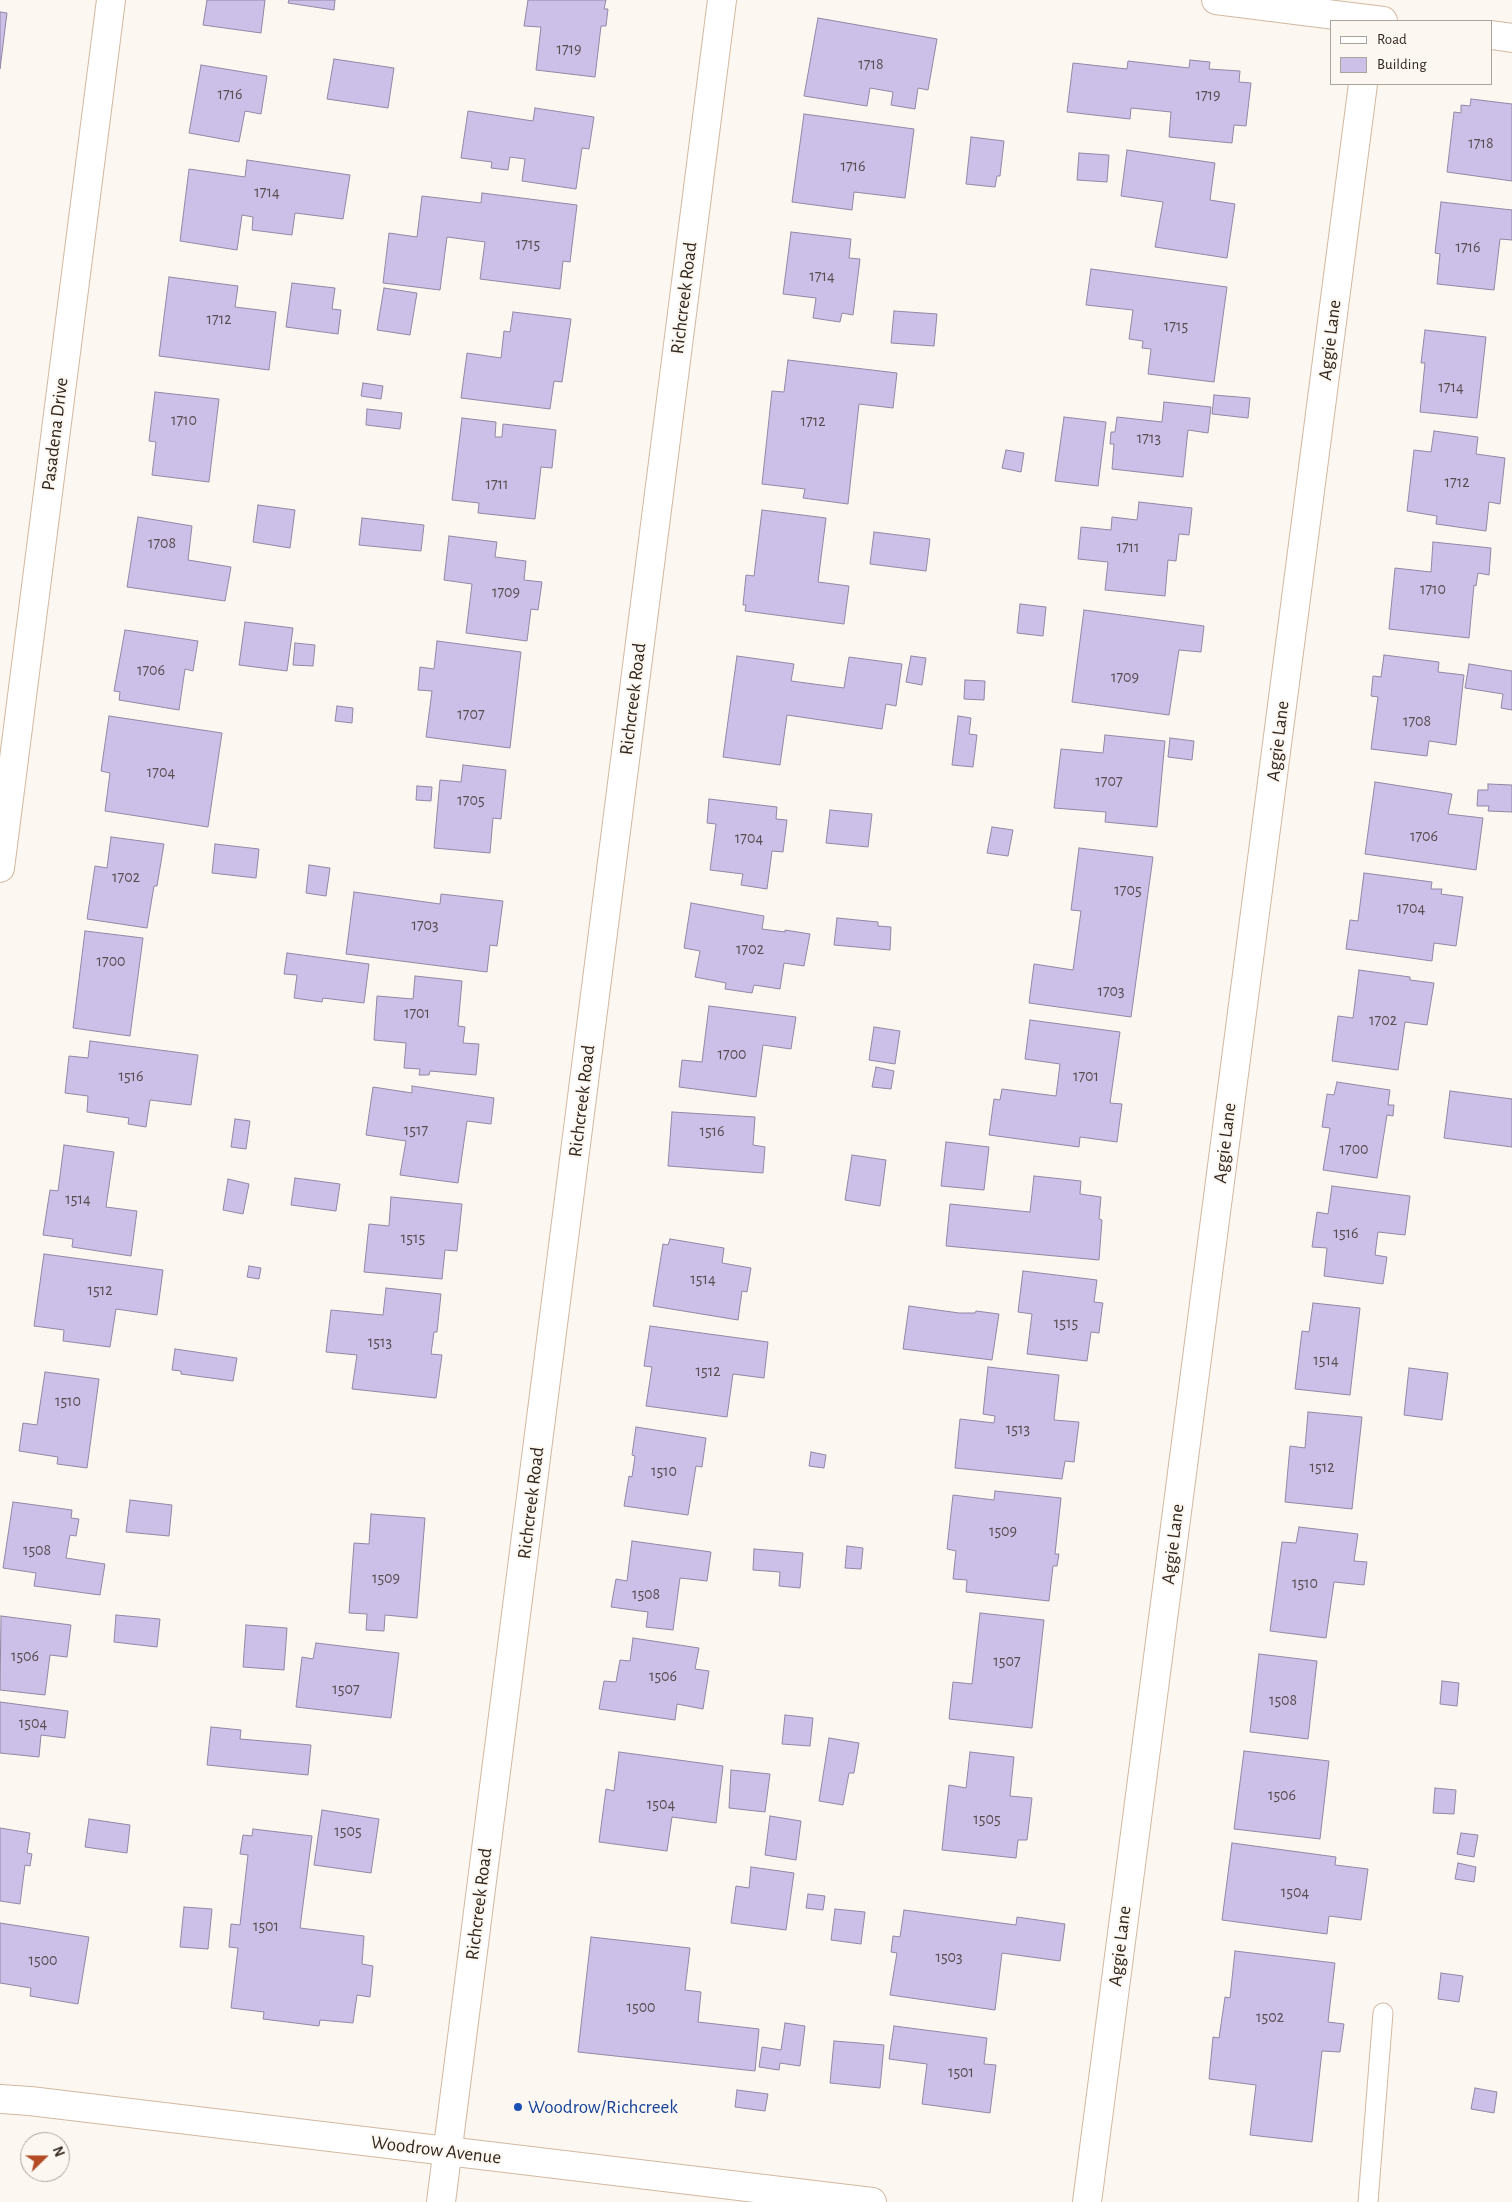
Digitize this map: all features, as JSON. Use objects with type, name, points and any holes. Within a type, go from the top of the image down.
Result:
[{"type":"street","name":"Pasadena Drive","points":[[0,868],[111,0]]},
{"type":"street","name":"Richcreek Road","points":[[441,2202],[722,0]]},
{"type":"street","points":[[1216,0],[1375,16]]},
{"type":"street","points":[[1492,35],[1512,38]]},
{"type":"street","name":"Aggie Lane","points":[[1087,2202],[1363,85]]},
{"type":"street","name":"Woodrow Avenue","points":[[0,2100],[30,2101],[872,2202]]},
{"type":"lane","points":[[1368,2202],[1383,2013]]},
{"type":"building","points":[[207,0],[265,0],[261,33],[203,25]]},
{"type":"building","points":[[289,0],[335,0],[334,10],[288,3]]},
{"type":"building","points":[[528,0],[606,0],[604,9],[608,9],[606,26],[601,26],[595,77],[536,70],[541,27],[524,26]]},
{"type":"building","points":[[0,12],[7,13],[0,69]]},
{"type":"building","points":[[818,18],[937,39],[928,90],[918,88],[915,109],[891,105],[893,92],[870,88],[867,106],[804,96]]},
{"type":"building","points":[[334,59],[394,68],[388,108],[327,99]]},
{"type":"building","points":[[1190,60],[1210,62],[1209,69],[1240,71],[1239,82],[1251,83],[1246,126],[1234,125],[1232,143],[1169,137],[1171,112],[1131,108],[1130,119],[1067,112],[1073,63],[1127,69],[1128,61],[1189,68]]},
{"type":"building","points":[[201,65],[267,76],[261,114],[245,111],[239,142],[189,133]]},
{"type":"building","points":[[1471,99],[1512,104],[1512,181],[1447,172],[1454,112],[1461,113],[1461,105],[1470,106]]},
{"type":"building","points":[[535,108],[594,117],[589,149],[582,148],[576,189],[522,181],[525,159],[510,157],[508,170],[491,168],[492,162],[461,158],[468,111],[533,121]]},
{"type":"building","points":[[804,114],[914,129],[905,198],[854,192],[852,210],[792,202]]},
{"type":"building","points":[[971,137],[1004,141],[1000,176],[997,176],[995,187],[966,184]]},
{"type":"building","points":[[1127,150],[1215,163],[1210,200],[1235,204],[1227,258],[1155,247],[1163,202],[1121,196]]},
{"type":"building","points":[[1079,153],[1109,155],[1107,182],[1077,180]]},
{"type":"building","points":[[247,160],[350,175],[343,219],[295,213],[292,235],[252,230],[253,217],[242,215],[237,250],[180,241],[189,169],[245,177]]},
{"type":"building","points":[[482,193],[577,205],[570,262],[563,261],[560,289],[480,279],[485,242],[447,237],[440,290],[383,283],[389,233],[417,237],[422,196],[481,203]]},
{"type":"building","points":[[1441,202],[1512,210],[1512,240],[1500,239],[1494,290],[1437,284],[1440,254],[1435,253]]},
{"type":"building","points":[[791,232],[851,239],[849,258],[860,259],[853,315],[842,313],[840,322],[813,318],[816,298],[783,294]]},
{"type":"building","points":[[1091,269],[1227,287],[1214,382],[1148,374],[1151,349],[1142,348],[1143,341],[1129,339],[1133,310],[1086,305]]},
{"type":"building","points":[[169,277],[238,286],[235,307],[276,312],[269,370],[159,356]]},
{"type":"building","points":[[292,283],[335,288],[332,309],[341,310],[338,334],[286,327]]},
{"type":"building","points":[[384,288],[417,293],[410,335],[377,330]]},
{"type":"building","points":[[894,311],[937,314],[934,346],[891,343]]},
{"type":"building","points":[[513,312],[571,319],[562,382],[554,381],[550,409],[461,398],[467,353],[501,358],[504,331],[510,332]]},
{"type":"building","points":[[1425,330],[1486,337],[1477,418],[1420,412],[1425,363],[1421,363]]},
{"type":"building","points":[[788,360],[897,373],[893,408],[859,404],[848,504],[803,498],[805,489],[762,484],[772,391],[784,392]]},
{"type":"building","points":[[363,383],[383,386],[381,399],[361,396]]},
{"type":"building","points":[[155,392],[219,399],[209,482],[152,475],[156,442],[149,441]]},
{"type":"building","points":[[1214,395],[1250,398],[1248,418],[1212,414]]},
{"type":"building","points":[[1164,402],[1211,407],[1208,433],[1188,430],[1183,477],[1112,469],[1114,444],[1110,444],[1111,432],[1115,432],[1117,417],[1162,422]]},
{"type":"building","points":[[367,409],[402,413],[400,429],[366,425]]},
{"type":"building","points":[[1064,417],[1106,422],[1098,486],[1055,481]]},
{"type":"building","points":[[462,418],[496,422],[495,437],[502,437],[503,424],[556,430],[552,468],[541,467],[535,519],[478,513],[479,503],[452,500]]},
{"type":"building","points":[[1434,431],[1478,437],[1476,454],[1505,458],[1500,504],[1489,502],[1486,531],[1436,524],[1437,516],[1407,511],[1414,450],[1431,452]]},
{"type":"building","points":[[1006,450],[1024,453],[1021,472],[1002,468]]},
{"type":"building","points":[[1139,502],[1192,508],[1189,535],[1179,534],[1176,561],[1168,560],[1165,596],[1105,590],[1108,562],[1078,559],[1081,527],[1111,530],[1112,517],[1137,520]]},
{"type":"building","points":[[258,505],[295,510],[290,548],[253,542]]},
{"type":"building","points":[[762,510],[826,518],[818,582],[849,586],[844,624],[745,611],[746,605],[743,605],[746,575],[754,576]]},
{"type":"building","points":[[138,517],[192,526],[188,560],[231,567],[225,601],[127,587]]},
{"type":"building","points":[[362,518],[424,525],[421,551],[359,545]]},
{"type":"building","points":[[874,532],[930,539],[926,571],[870,564]]},
{"type":"building","points":[[449,536],[497,542],[495,557],[526,561],[524,580],[542,582],[538,610],[531,609],[527,641],[466,633],[472,584],[444,580]]},
{"type":"building","points":[[1433,542],[1491,548],[1489,575],[1478,573],[1476,586],[1474,585],[1469,638],[1389,629],[1395,568],[1431,572]]},
{"type":"building","points":[[1020,604],[1046,607],[1043,636],[1017,633]]},
{"type":"building","points":[[1084,610],[1204,626],[1201,652],[1179,650],[1169,715],[1072,702]]},
{"type":"building","points":[[245,622],[293,628],[287,671],[239,665]]},
{"type":"building","points":[[125,630],[198,641],[193,671],[185,669],[179,710],[119,700],[120,692],[114,691]]},
{"type":"building","points":[[437,641],[521,652],[510,748],[426,737],[432,691],[418,690],[420,667],[434,669]]},
{"type":"building","points":[[295,643],[315,645],[313,666],[293,665]]},
{"type":"building","points":[[1384,655],[1439,662],[1438,672],[1464,675],[1456,745],[1429,741],[1427,756],[1371,749],[1378,697],[1371,696],[1373,676],[1381,677]]},
{"type":"building","points":[[737,656],[794,664],[791,681],[844,688],[849,657],[902,664],[896,706],[886,704],[882,729],[787,715],[780,765],[723,757]]},
{"type":"building","points":[[911,656],[926,658],[922,685],[906,682]]},
{"type":"building","points":[[1469,664],[1512,671],[1512,710],[1501,708],[1503,694],[1465,688]]},
{"type":"building","points":[[965,680],[985,681],[984,700],[964,699]]},
{"type":"building","points":[[337,706],[353,708],[352,723],[335,721]]},
{"type":"building","points":[[109,716],[222,733],[208,827],[105,811],[110,773],[101,771]]},
{"type":"building","points":[[958,716],[971,718],[969,734],[977,735],[973,767],[952,765]]},
{"type":"building","points":[[1105,735],[1165,741],[1157,827],[1105,822],[1106,812],[1054,808],[1061,749],[1103,753]]},
{"type":"building","points":[[1170,738],[1194,741],[1192,760],[1168,757]]},
{"type":"building","points":[[463,765],[506,770],[501,819],[493,818],[490,853],[434,848],[440,780],[461,782]]},
{"type":"building","points":[[1375,782],[1452,794],[1448,814],[1483,818],[1476,870],[1365,854]]},
{"type":"building","points":[[1488,784],[1512,785],[1512,812],[1488,811],[1489,806],[1477,806],[1478,790],[1488,790]]},
{"type":"building","points":[[417,786],[432,787],[431,801],[416,800]]},
{"type":"building","points":[[709,799],[777,807],[776,819],[787,820],[783,852],[772,851],[767,889],[741,885],[743,874],[710,870],[716,824],[707,823]]},
{"type":"building","points":[[830,810],[872,814],[868,847],[826,843]]},
{"type":"building","points":[[992,827],[1013,830],[1008,856],[987,853]]},
{"type":"building","points":[[111,837],[164,844],[147,928],[87,919],[95,866],[107,868]]},
{"type":"building","points":[[215,844],[259,849],[256,878],[212,873]]},
{"type":"building","points":[[1079,848],[1153,857],[1131,1017],[1029,1003],[1034,964],[1073,970],[1081,911],[1071,910]]},
{"type":"building","points":[[309,865],[330,868],[326,896],[306,893]]},
{"type":"building","points":[[1364,873],[1432,882],[1431,889],[1442,889],[1441,894],[1463,897],[1456,946],[1434,943],[1432,961],[1346,949],[1350,920],[1358,921]]},
{"type":"building","points":[[354,892],[440,904],[441,894],[503,901],[497,946],[490,945],[487,972],[346,954]]},
{"type":"building","points":[[691,903],[764,916],[762,929],[810,934],[804,966],[784,963],[780,989],[754,985],[752,993],[725,989],[726,983],[695,977],[700,951],[684,948]]},
{"type":"building","points":[[837,918],[878,922],[878,926],[891,927],[890,950],[834,945]]},
{"type":"building","points":[[85,931],[143,938],[130,1036],[73,1028]]},
{"type":"building","points":[[287,953],[369,964],[364,1003],[323,998],[322,1002],[294,998],[297,975],[284,974]]},
{"type":"building","points":[[1359,970],[1410,977],[1410,980],[1434,983],[1427,1025],[1405,1022],[1398,1070],[1332,1061],[1338,1016],[1353,1018]]},
{"type":"building","points":[[415,976],[462,981],[458,1026],[465,1027],[463,1043],[479,1044],[476,1075],[430,1071],[429,1075],[419,1075],[420,1069],[404,1068],[406,1043],[374,1040],[377,996],[413,999]]},
{"type":"building","points":[[709,1006],[796,1017],[791,1049],[763,1045],[756,1097],[679,1087],[682,1060],[702,1062]]},
{"type":"building","points":[[1030,1020],[1120,1032],[1110,1103],[1122,1104],[1117,1142],[1080,1137],[1079,1147],[989,1135],[994,1099],[1000,1100],[1002,1089],[1056,1096],[1060,1064],[1025,1059]]},
{"type":"building","points":[[874,1027],[900,1031],[895,1064],[869,1060]]},
{"type":"building","points":[[90,1041],[198,1055],[191,1105],[150,1100],[146,1127],[128,1124],[129,1118],[87,1112],[88,1096],[65,1093],[69,1056],[88,1058]]},
{"type":"building","points":[[876,1067],[894,1071],[891,1089],[872,1087]]},
{"type":"building","points":[[1337,1082],[1390,1090],[1388,1105],[1394,1105],[1393,1116],[1387,1115],[1377,1178],[1323,1170],[1330,1128],[1322,1127],[1327,1094],[1334,1095]]},
{"type":"building","points":[[412,1086],[494,1098],[491,1124],[467,1121],[458,1183],[400,1175],[406,1141],[366,1135],[373,1087],[412,1093]]},
{"type":"building","points":[[1450,1091],[1512,1099],[1512,1147],[1444,1138]]},
{"type":"building","points":[[672,1112],[755,1117],[753,1145],[765,1147],[763,1173],[668,1166]]},
{"type":"building","points":[[235,1119],[250,1121],[246,1149],[231,1147]]},
{"type":"building","points":[[946,1142],[989,1147],[984,1190],[941,1186]]},
{"type":"building","points":[[64,1145],[114,1152],[106,1207],[137,1211],[131,1256],[72,1247],[73,1239],[43,1235],[50,1190],[58,1191]]},
{"type":"building","points":[[852,1155],[886,1160],[880,1206],[845,1200]]},
{"type":"building","points":[[1034,1176],[1081,1181],[1080,1194],[1101,1197],[1099,1219],[1102,1220],[1099,1260],[946,1246],[950,1204],[1030,1212]]},
{"type":"building","points":[[295,1178],[340,1184],[336,1211],[291,1205]]},
{"type":"building","points":[[228,1179],[249,1184],[243,1214],[223,1210]]},
{"type":"building","points":[[1332,1186],[1410,1196],[1405,1235],[1378,1232],[1375,1255],[1387,1257],[1383,1284],[1324,1276],[1327,1248],[1312,1247],[1317,1212],[1328,1214]]},
{"type":"building","points":[[391,1197],[462,1204],[457,1251],[445,1250],[442,1279],[364,1272],[369,1224],[389,1226]]},
{"type":"building","points":[[670,1239],[724,1248],[722,1263],[751,1268],[747,1292],[742,1291],[738,1320],[653,1306],[663,1244],[668,1245]]},
{"type":"building","points":[[44,1254],[163,1270],[157,1315],[116,1309],[110,1347],[63,1341],[64,1330],[34,1326]]},
{"type":"building","points":[[249,1266],[261,1268],[259,1279],[247,1277]]},
{"type":"building","points":[[1023,1271],[1097,1280],[1094,1302],[1103,1303],[1099,1333],[1091,1332],[1087,1361],[1027,1354],[1032,1314],[1018,1312]]},
{"type":"building","points":[[386,1288],[441,1294],[437,1332],[434,1332],[431,1354],[442,1355],[436,1398],[352,1389],[357,1355],[326,1352],[331,1310],[383,1315]]},
{"type":"building","points":[[1313,1303],[1360,1308],[1350,1395],[1295,1389],[1302,1331],[1309,1332]]},
{"type":"building","points":[[909,1306],[959,1313],[975,1313],[976,1311],[999,1314],[992,1360],[903,1349]]},
{"type":"building","points":[[650,1326],[768,1342],[764,1378],[733,1374],[727,1417],[646,1406],[652,1367],[644,1366]]},
{"type":"building","points":[[175,1349],[237,1358],[233,1381],[181,1374],[181,1371],[172,1370]]},
{"type":"building","points":[[988,1367],[1059,1375],[1054,1420],[1079,1422],[1074,1462],[1065,1461],[1062,1479],[955,1468],[960,1419],[994,1423],[995,1416],[983,1414]]},
{"type":"building","points":[[1409,1368],[1448,1373],[1442,1420],[1404,1415]]},
{"type":"building","points":[[45,1372],[99,1379],[87,1468],[57,1464],[58,1457],[19,1451],[23,1423],[37,1425]]},
{"type":"building","points":[[1308,1412],[1362,1417],[1352,1509],[1285,1502],[1290,1446],[1305,1448]]},
{"type":"building","points":[[636,1427],[706,1438],[702,1467],[696,1466],[688,1515],[624,1506],[629,1476],[632,1477],[635,1456],[632,1455]]},
{"type":"building","points":[[811,1452],[826,1455],[824,1468],[809,1466]]},
{"type":"building","points":[[995,1491],[1061,1498],[1055,1554],[1059,1554],[1057,1566],[1053,1566],[1049,1601],[966,1592],[967,1580],[953,1579],[956,1551],[947,1549],[953,1495],[994,1500]]},
{"type":"building","points":[[130,1500],[172,1505],[169,1536],[126,1532]]},
{"type":"building","points":[[13,1502],[72,1510],[71,1518],[79,1519],[76,1536],[70,1535],[66,1558],[105,1564],[100,1595],[34,1586],[36,1573],[3,1568]]},
{"type":"building","points":[[371,1514],[425,1518],[417,1618],[385,1615],[384,1631],[366,1630],[367,1614],[349,1613],[354,1543],[369,1544]]},
{"type":"building","points":[[1299,1527],[1358,1534],[1354,1561],[1367,1562],[1364,1585],[1334,1582],[1326,1638],[1270,1631],[1282,1542],[1296,1543]]},
{"type":"building","points":[[632,1541],[711,1552],[707,1581],[680,1578],[673,1630],[646,1627],[648,1612],[611,1607],[616,1579],[627,1581]]},
{"type":"building","points":[[847,1546],[863,1548],[861,1569],[845,1568]]},
{"type":"building","points":[[754,1549],[803,1553],[800,1588],[779,1586],[780,1572],[753,1570]]},
{"type":"building","points":[[980,1613],[1044,1620],[1032,1728],[949,1719],[953,1682],[972,1684]]},
{"type":"building","points":[[116,1615],[160,1619],[157,1647],[114,1642]]},
{"type":"building","points":[[1,1616],[71,1625],[67,1657],[50,1655],[45,1695],[0,1690]]},
{"type":"building","points":[[246,1625],[287,1628],[284,1670],[243,1667]]},
{"type":"building","points":[[633,1638],[699,1648],[695,1669],[709,1671],[703,1709],[677,1704],[675,1720],[599,1709],[604,1681],[616,1682],[620,1660],[630,1661]]},
{"type":"building","points":[[316,1643],[399,1653],[391,1718],[296,1707],[302,1657],[313,1659]]},
{"type":"building","points":[[1259,1654],[1317,1661],[1308,1739],[1250,1732]]},
{"type":"building","points":[[1442,1681],[1459,1683],[1457,1706],[1440,1704]]},
{"type":"building","points":[[0,1702],[68,1711],[65,1738],[41,1735],[39,1757],[0,1753]]},
{"type":"building","points":[[785,1715],[813,1718],[810,1746],[782,1744]]},
{"type":"building","points":[[211,1727],[241,1730],[240,1739],[311,1745],[308,1775],[207,1765]]},
{"type":"building","points":[[829,1738],[859,1743],[854,1773],[849,1773],[843,1805],[819,1801]]},
{"type":"building","points":[[1244,1751],[1329,1761],[1320,1839],[1234,1829]]},
{"type":"building","points":[[619,1752],[723,1766],[716,1823],[672,1817],[667,1851],[599,1842],[606,1789],[614,1791]]},
{"type":"building","points":[[970,1752],[1014,1757],[1010,1796],[1032,1798],[1027,1840],[1018,1840],[1016,1858],[942,1850],[949,1785],[966,1788]]},
{"type":"building","points":[[731,1770],[770,1774],[765,1812],[729,1808]]},
{"type":"building","points":[[1435,1788],[1456,1790],[1454,1814],[1433,1813]]},
{"type":"building","points":[[322,1810],[379,1819],[371,1873],[314,1865]]},
{"type":"building","points":[[770,1816],[801,1821],[796,1860],[765,1855]]},
{"type":"building","points":[[89,1819],[130,1825],[127,1853],[85,1847]]},
{"type":"building","points":[[0,1828],[30,1833],[27,1853],[32,1854],[30,1866],[25,1865],[20,1904],[0,1901]]},
{"type":"building","points":[[253,1829],[312,1836],[300,1928],[364,1936],[362,1964],[373,1966],[370,1997],[357,1995],[353,2023],[320,2020],[319,2026],[263,2019],[264,2012],[231,2008],[238,1948],[229,1947],[231,1924],[240,1925],[248,1855],[240,1854],[243,1835],[252,1836]]},
{"type":"building","points":[[1461,1833],[1478,1835],[1474,1857],[1457,1854]]},
{"type":"building","points":[[1232,1843],[1336,1857],[1335,1865],[1368,1869],[1361,1920],[1329,1916],[1327,1934],[1222,1920]]},
{"type":"building","points":[[1458,1863],[1476,1867],[1474,1882],[1455,1879]]},
{"type":"building","points":[[751,1867],[794,1873],[786,1930],[731,1923],[736,1886],[749,1888]]},
{"type":"building","points":[[808,1894],[825,1896],[823,1910],[806,1908]]},
{"type":"building","points":[[184,1907],[212,1909],[208,1949],[180,1947]]},
{"type":"building","points":[[835,1909],[865,1912],[861,1944],[831,1940]]},
{"type":"building","points":[[904,1910],[1016,1925],[1017,1917],[1065,1924],[1060,1961],[1002,1953],[995,2010],[890,1995],[897,1953],[891,1952],[893,1936],[900,1937]]},
{"type":"building","points":[[0,1923],[89,1937],[78,2004],[30,1996],[31,1988],[0,1983]]},
{"type":"building","points":[[591,1937],[690,1948],[685,1990],[701,1992],[698,2022],[759,2029],[755,2071],[578,2052]]},
{"type":"building","points":[[1235,1951],[1335,1963],[1328,2022],[1344,2024],[1340,2052],[1322,2051],[1312,2142],[1250,2135],[1256,2085],[1209,2079],[1213,2037],[1219,2038],[1225,1997],[1230,1998]]},
{"type":"building","points":[[1441,1973],[1463,1976],[1459,2002],[1438,1999]]},
{"type":"building","points":[[785,2023],[805,2026],[800,2066],[780,2063],[779,2070],[759,2067],[762,2047],[781,2050]]},
{"type":"building","points":[[894,2026],[987,2038],[984,2064],[996,2065],[990,2113],[922,2104],[927,2064],[889,2059]]},
{"type":"building","points":[[834,2041],[884,2045],[880,2088],[830,2083]]},
{"type":"building","points":[[1475,2088],[1497,2092],[1494,2113],[1471,2109]]},
{"type":"building","points":[[737,2090],[768,2094],[765,2111],[735,2107]]},
{"type":"place","name":"Woodrow/Richcreek","points":[[518,2107]]}]
